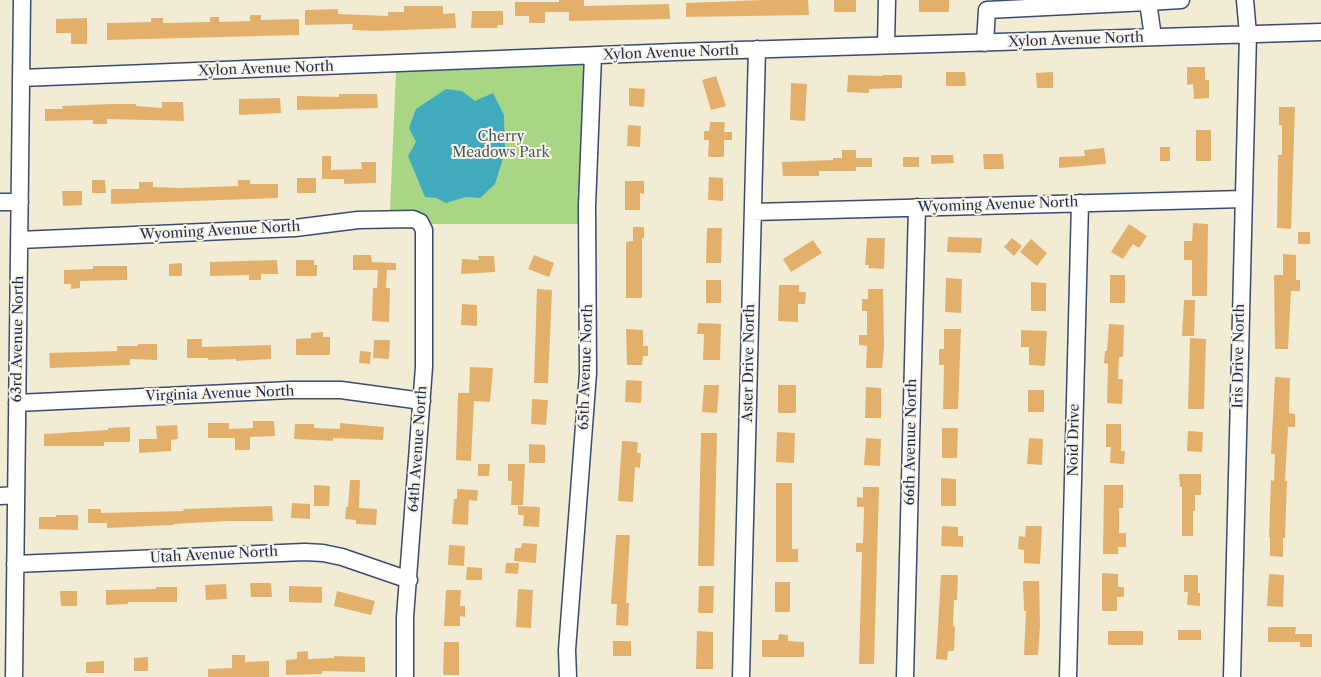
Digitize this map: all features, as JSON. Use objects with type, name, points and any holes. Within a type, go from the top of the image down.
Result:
[{"type":"street","name":"63rd Avenue North","points":[[14,677],[15,564],[8,495],[17,403],[22,0]]},
{"type":"street","points":[[886,45],[887,0]]},
{"type":"street","points":[[986,43],[988,5],[1181,0]]},
{"type":"street","name":"Iris Drive North","points":[[1232,677],[1248,34],[1245,0]]},
{"type":"street","points":[[1148,1],[1153,37]]},
{"type":"street","name":"Xylon Avenue North","points":[[21,78],[758,49],[1321,32]]},
{"type":"street","name":"Aster Drive North","points":[[741,677],[758,49]]},
{"type":"street","name":"65th Avenue North","points":[[568,677],[567,650],[588,373],[587,206],[593,56]]},
{"type":"street","name":"Wyoming Avenue North","points":[[753,212],[1243,199]]},
{"type":"street","points":[[0,202],[20,202]]},
{"type":"street","name":"Noid Drive","points":[[1068,677],[1080,203]]},
{"type":"street","name":"66th Avenue North","points":[[905,677],[917,207]]},
{"type":"street","name":"Wyoming Avenue North","points":[[19,240],[295,228],[358,220],[413,219],[420,222]]},
{"type":"street","name":"64th Avenue North","points":[[405,677],[405,617],[424,367],[424,230],[420,222]]},
{"type":"street","name":"Virginia Avenue North","points":[[17,403],[291,390],[341,390],[422,401]]},
{"type":"street","name":"Utah Avenue North","points":[[15,564],[305,552],[342,557],[409,580]]},
{"type":"green space","name":"Cherry Meadows Park","points":[[585,63],[579,224],[431,224],[420,212],[390,211],[396,71]]},
{"type":"water","points":[[446,89],[462,91],[475,101],[493,93],[504,115],[505,152],[495,184],[480,198],[466,197],[446,203],[436,198],[425,197],[408,156],[416,142],[409,128],[416,109]]},
{"type":"building","points":[[559,0],[584,0],[584,6],[669,4],[670,19],[569,21],[569,12],[545,12],[545,23],[529,23],[529,16],[515,16],[515,2],[559,2]]},
{"type":"building","points":[[808,0],[809,15],[686,17],[686,3]]},
{"type":"building","points":[[834,0],[856,0],[856,12],[834,12]]},
{"type":"building","points":[[919,0],[949,0],[949,12],[919,12]]},
{"type":"building","points":[[404,6],[443,6],[443,14],[455,13],[456,28],[376,31],[352,30],[353,24],[305,25],[305,10],[338,9],[338,14],[388,16],[388,12],[404,12]]},
{"type":"building","points":[[472,11],[503,11],[503,25],[498,25],[497,28],[471,28]]},
{"type":"building","points":[[250,15],[261,15],[261,20],[299,19],[299,35],[107,40],[107,23],[151,22],[151,18],[163,18],[163,23],[210,22],[210,17],[219,17],[219,22],[250,21]]},
{"type":"building","points":[[87,18],[87,44],[71,44],[71,33],[56,33],[56,19]]},
{"type":"building","points":[[1187,67],[1205,67],[1205,80],[1209,80],[1209,98],[1194,99],[1193,84],[1187,85]]},
{"type":"building","points":[[946,72],[965,72],[966,86],[946,86]]},
{"type":"building","points":[[1053,72],[1053,88],[1037,88],[1036,73]]},
{"type":"building","points":[[848,75],[902,75],[902,88],[869,89],[869,93],[847,92]]},
{"type":"building","points":[[716,76],[726,106],[711,110],[702,80]]},
{"type":"building","points":[[791,83],[807,84],[805,121],[790,120]]},
{"type":"building","points":[[629,88],[645,89],[644,107],[629,106]]},
{"type":"building","points":[[339,94],[377,94],[378,108],[297,110],[297,96],[339,97]]},
{"type":"building","points":[[280,98],[281,113],[239,115],[239,99]]},
{"type":"building","points":[[162,102],[183,102],[184,121],[107,119],[107,124],[93,124],[93,120],[45,121],[45,109],[63,109],[62,106],[136,104],[136,106],[162,108]]},
{"type":"building","points":[[1279,107],[1295,107],[1291,229],[1277,228],[1278,155],[1282,155],[1282,125],[1279,125]]},
{"type":"building","points":[[710,122],[725,122],[724,132],[732,132],[732,140],[724,140],[724,157],[708,157],[709,140],[704,140],[704,131],[709,131]]},
{"type":"building","points":[[628,125],[641,126],[640,147],[627,146]]},
{"type":"building","points":[[1196,130],[1211,130],[1211,161],[1196,161]]},
{"type":"building","points":[[1160,147],[1170,147],[1170,161],[1160,161]]},
{"type":"building","points":[[1104,148],[1106,164],[1059,168],[1059,157],[1085,156],[1084,150]]},
{"type":"building","points":[[842,150],[856,150],[856,158],[872,158],[872,167],[856,167],[856,171],[819,171],[819,176],[783,176],[782,162],[833,160],[833,158],[842,158]]},
{"type":"building","points":[[983,154],[1003,154],[1004,169],[984,169]]},
{"type":"building","points":[[931,155],[953,155],[954,163],[931,164]]},
{"type":"building","points":[[322,156],[331,156],[331,170],[362,169],[361,162],[376,162],[376,183],[344,184],[344,179],[322,179]]},
{"type":"building","points":[[903,157],[919,157],[919,167],[903,167]]},
{"type":"building","points":[[709,177],[723,178],[723,201],[708,200]]},
{"type":"building","points":[[297,178],[316,178],[316,193],[297,193]]},
{"type":"building","points":[[92,180],[105,180],[106,193],[92,193]]},
{"type":"building","points":[[238,180],[250,180],[250,184],[278,184],[278,198],[111,204],[111,189],[139,189],[139,182],[153,182],[153,187],[181,188],[238,186]]},
{"type":"building","points":[[625,181],[644,181],[644,194],[640,193],[640,210],[625,210]]},
{"type":"building","points":[[62,191],[82,191],[82,205],[63,206]]},
{"type":"building","points":[[1193,223],[1208,224],[1207,296],[1192,296],[1192,260],[1184,260],[1184,241],[1192,241]]},
{"type":"building","points":[[1129,224],[1147,236],[1139,248],[1133,244],[1123,259],[1111,252]]},
{"type":"building","points":[[633,227],[644,227],[644,238],[642,238],[642,298],[626,298],[626,242],[633,241]]},
{"type":"building","points":[[707,228],[722,228],[721,263],[706,263]]},
{"type":"building","points":[[1298,232],[1310,232],[1310,244],[1298,244]]},
{"type":"building","points":[[948,237],[982,238],[981,253],[947,252]]},
{"type":"building","points":[[867,238],[885,238],[884,269],[868,268],[869,265],[865,265]]},
{"type":"building","points":[[1012,238],[1022,246],[1014,256],[1004,247]]},
{"type":"building","points":[[1031,239],[1047,253],[1037,266],[1020,252]]},
{"type":"building","points":[[813,240],[822,253],[791,272],[783,259]]},
{"type":"building","points":[[1283,254],[1296,255],[1296,280],[1300,280],[1300,291],[1291,291],[1288,349],[1275,349],[1274,275],[1283,275]]},
{"type":"building","points":[[353,255],[371,255],[372,262],[396,263],[396,270],[387,270],[386,288],[390,288],[389,322],[372,321],[373,288],[377,288],[378,270],[353,270]]},
{"type":"building","points":[[534,255],[554,263],[549,277],[528,269]]},
{"type":"building","points":[[478,256],[494,256],[495,272],[461,274],[462,259],[479,260]]},
{"type":"building","points":[[277,260],[278,274],[261,274],[261,280],[249,280],[249,275],[210,276],[210,262]]},
{"type":"building","points":[[296,260],[314,260],[314,265],[317,265],[317,276],[296,276]]},
{"type":"building","points":[[182,263],[182,276],[169,276],[169,264]]},
{"type":"building","points":[[93,266],[127,266],[127,280],[80,281],[80,288],[71,289],[71,284],[64,284],[64,270],[93,269]]},
{"type":"building","points":[[1110,275],[1125,275],[1125,303],[1110,303]]},
{"type":"building","points":[[946,278],[962,279],[961,313],[945,312]]},
{"type":"building","points":[[706,280],[721,280],[721,303],[706,303]]},
{"type":"building","points":[[1031,282],[1046,283],[1046,311],[1031,311]]},
{"type":"building","points":[[779,285],[799,285],[799,292],[806,292],[805,304],[798,304],[798,322],[778,321]]},
{"type":"building","points":[[537,289],[552,290],[548,383],[534,383]]},
{"type":"building","points":[[868,289],[883,289],[884,347],[882,368],[866,368],[867,346],[859,345],[859,335],[867,335],[867,311],[862,311],[862,299],[868,299]]},
{"type":"building","points":[[1184,300],[1195,300],[1194,336],[1182,336]]},
{"type":"building","points":[[462,304],[477,305],[477,326],[461,325]]},
{"type":"building","points":[[698,323],[721,324],[720,360],[703,360],[704,334],[697,334]]},
{"type":"building","points":[[1109,324],[1124,325],[1123,357],[1119,357],[1118,379],[1123,379],[1122,404],[1107,403],[1108,364],[1104,363]]},
{"type":"building","points":[[626,329],[643,330],[643,346],[648,346],[648,356],[643,356],[642,365],[627,365]]},
{"type":"building","points":[[944,329],[961,329],[958,409],[943,409],[944,365],[939,365],[939,349],[944,349]]},
{"type":"building","points":[[1021,330],[1047,331],[1045,366],[1029,365],[1029,347],[1021,347]]},
{"type":"building","points":[[323,332],[323,337],[330,337],[330,355],[296,355],[296,339],[311,338],[311,333]]},
{"type":"building","points":[[1190,338],[1206,339],[1204,409],[1188,409]]},
{"type":"building","points":[[187,339],[202,339],[202,347],[271,345],[271,359],[236,361],[236,359],[208,360],[208,358],[187,358]]},
{"type":"building","points":[[374,340],[390,340],[389,359],[373,358]]},
{"type":"building","points":[[138,344],[157,344],[157,360],[130,359],[130,365],[50,368],[49,353],[117,351],[117,346],[138,346]]},
{"type":"building","points":[[360,351],[371,352],[370,364],[359,363]]},
{"type":"building","points":[[470,367],[493,368],[490,402],[474,401],[471,461],[456,460],[458,393],[469,393]]},
{"type":"building","points":[[1275,377],[1290,378],[1289,413],[1295,414],[1295,427],[1288,427],[1283,557],[1270,556],[1269,537],[1271,480],[1274,481],[1275,454],[1271,454]]},
{"type":"building","points":[[626,380],[642,381],[641,403],[625,402]]},
{"type":"building","points":[[704,385],[719,385],[717,413],[702,412]]},
{"type":"building","points":[[778,385],[796,385],[796,413],[778,413]]},
{"type":"building","points":[[866,387],[881,388],[881,418],[865,418]]},
{"type":"building","points":[[1028,390],[1044,390],[1044,412],[1028,412]]},
{"type":"building","points":[[532,399],[548,400],[546,425],[531,424]]},
{"type":"building","points":[[253,421],[274,421],[275,436],[250,437],[250,450],[235,450],[235,438],[208,438],[208,423],[229,423],[229,429],[253,428]]},
{"type":"building","points":[[340,423],[384,427],[383,440],[333,438],[333,441],[294,439],[295,424],[314,424],[314,428],[340,429]]},
{"type":"building","points":[[1106,424],[1121,424],[1121,451],[1125,451],[1124,464],[1110,463],[1111,447],[1106,447]]},
{"type":"building","points":[[177,425],[178,439],[171,440],[171,451],[139,453],[139,439],[157,439],[156,426]]},
{"type":"building","points":[[130,427],[130,442],[104,442],[104,446],[44,446],[44,434]]},
{"type":"building","points":[[942,428],[958,428],[957,458],[942,458]]},
{"type":"building","points":[[1188,431],[1203,432],[1202,452],[1187,451]]},
{"type":"building","points":[[777,432],[795,433],[794,463],[776,462]]},
{"type":"building","points":[[701,433],[717,433],[714,566],[698,566]]},
{"type":"building","points":[[866,438],[881,439],[880,466],[864,465]]},
{"type":"building","points":[[1029,438],[1043,439],[1042,465],[1027,464]]},
{"type":"building","points":[[622,441],[638,442],[637,453],[641,453],[640,468],[635,467],[633,502],[618,501]]},
{"type":"building","points":[[529,444],[545,445],[545,463],[529,463]]},
{"type":"building","points":[[478,464],[490,464],[489,476],[478,476]]},
{"type":"building","points":[[508,464],[525,464],[523,505],[511,505],[512,481],[508,481]]},
{"type":"building","points":[[1179,474],[1201,474],[1201,495],[1195,495],[1193,536],[1182,536],[1182,487],[1180,487]]},
{"type":"building","points":[[941,478],[956,479],[956,506],[941,506]]},
{"type":"building","points":[[350,480],[360,480],[359,508],[377,509],[376,525],[356,524],[356,520],[345,519]]},
{"type":"building","points":[[776,483],[792,483],[792,549],[798,549],[798,562],[776,562]]},
{"type":"building","points":[[314,485],[330,486],[329,506],[314,506]]},
{"type":"building","points":[[1104,485],[1123,485],[1123,508],[1119,508],[1119,533],[1126,533],[1126,547],[1118,547],[1118,554],[1103,554]]},
{"type":"building","points":[[863,487],[879,487],[874,664],[859,664],[862,552],[856,552],[856,543],[863,543],[864,507],[857,507],[857,497],[863,498]]},
{"type":"building","points":[[457,489],[478,490],[477,501],[469,500],[468,525],[452,524],[454,499],[457,499]]},
{"type":"building","points":[[292,503],[310,504],[310,519],[291,518]]},
{"type":"building","points":[[272,506],[273,521],[227,521],[107,528],[107,523],[88,523],[88,509],[101,509],[101,513]]},
{"type":"building","points":[[518,506],[540,507],[539,527],[523,526],[524,515],[518,515]]},
{"type":"building","points":[[56,515],[78,515],[78,530],[39,529],[39,517],[56,517]]},
{"type":"building","points":[[942,526],[958,527],[958,536],[963,536],[963,547],[941,546]]},
{"type":"building","points":[[1026,526],[1042,526],[1040,564],[1024,563],[1024,550],[1018,549],[1019,536],[1025,537]]},
{"type":"building","points":[[616,535],[630,535],[626,603],[629,603],[628,626],[616,625],[617,604],[611,604]]},
{"type":"building","points":[[522,543],[537,544],[536,563],[514,561],[515,548],[521,548]]},
{"type":"building","points":[[449,545],[465,546],[464,566],[448,565]]},
{"type":"building","points":[[506,563],[519,563],[518,574],[505,573]]},
{"type":"building","points":[[467,567],[482,568],[482,580],[466,580]]},
{"type":"building","points":[[1102,573],[1118,574],[1118,587],[1124,587],[1124,597],[1117,597],[1117,611],[1102,611]]},
{"type":"building","points":[[1269,574],[1284,575],[1283,607],[1267,606]]},
{"type":"building","points":[[941,575],[958,575],[957,600],[954,600],[954,651],[948,651],[947,660],[936,659]]},
{"type":"building","points":[[1184,575],[1198,575],[1200,606],[1187,605],[1188,592],[1184,592]]},
{"type":"building","points":[[1023,581],[1039,581],[1040,625],[1038,655],[1024,655],[1026,611],[1024,611]]},
{"type":"building","points":[[775,582],[790,582],[790,612],[775,612]]},
{"type":"building","points":[[250,583],[271,583],[272,597],[251,597]]},
{"type":"building","points":[[226,584],[227,599],[206,600],[205,585]]},
{"type":"building","points":[[289,586],[322,587],[322,603],[289,602]]},
{"type":"building","points":[[699,586],[714,586],[713,613],[698,613]]},
{"type":"building","points":[[156,587],[177,587],[177,602],[128,602],[128,604],[106,605],[106,590],[156,589]]},
{"type":"building","points":[[518,589],[533,590],[531,628],[516,627]]},
{"type":"building","points":[[446,590],[461,590],[460,606],[465,606],[465,617],[460,616],[460,626],[444,626]]},
{"type":"building","points":[[60,591],[77,591],[77,606],[61,606]]},
{"type":"building","points":[[337,591],[375,601],[371,615],[334,606]]},
{"type":"building","points":[[1268,627],[1296,627],[1295,634],[1312,634],[1312,647],[1300,647],[1300,642],[1268,642]]},
{"type":"building","points":[[1178,630],[1201,630],[1201,640],[1178,640]]},
{"type":"building","points":[[697,631],[713,632],[713,669],[696,669]]},
{"type":"building","points":[[1108,631],[1143,631],[1143,645],[1108,645]]},
{"type":"building","points":[[779,634],[788,635],[788,641],[804,642],[804,657],[762,657],[762,640],[778,640]]},
{"type":"building","points":[[613,641],[631,641],[631,656],[613,656]]},
{"type":"building","points":[[444,642],[459,642],[459,675],[443,675]]},
{"type":"building","points":[[308,651],[308,659],[334,658],[334,656],[365,657],[365,672],[322,671],[322,674],[286,675],[286,660],[297,659],[297,652]]},
{"type":"building","points":[[232,655],[245,655],[245,662],[269,661],[269,677],[208,677],[208,669],[232,668]]},
{"type":"building","points":[[148,657],[148,671],[134,671],[134,658]]},
{"type":"building","points":[[104,661],[104,673],[86,673],[86,662]]}]
